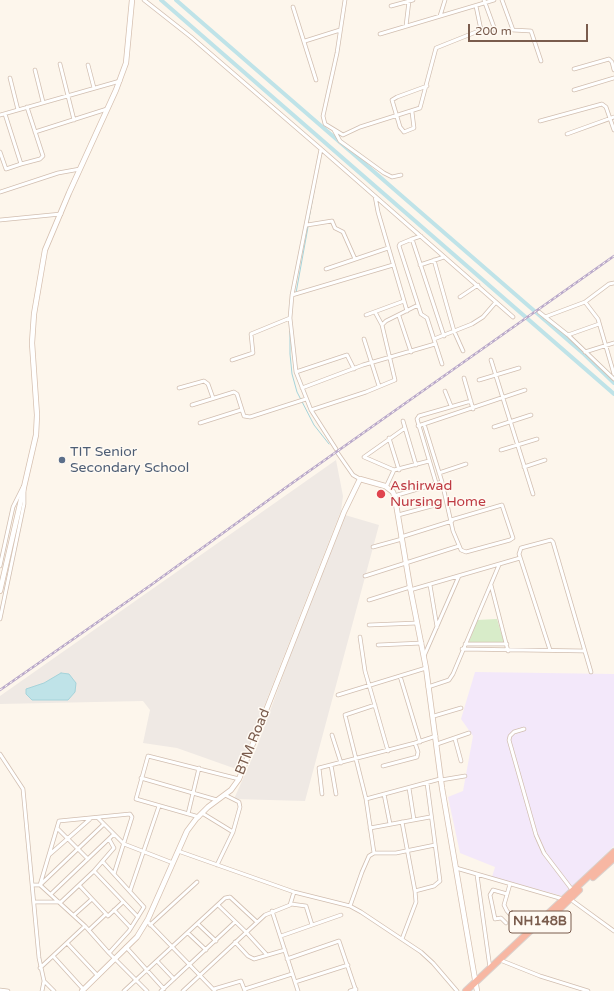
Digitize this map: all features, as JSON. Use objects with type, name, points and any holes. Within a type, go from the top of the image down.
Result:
[{"type":"highway","name":"NH148B","points":[[466,991],[475,987],[563,899],[614,852]]},
{"type":"highway","name":"NH148B","points":[[475,987],[490,969],[502,961],[614,858]]},
{"type":"street","points":[[0,591],[36,435],[37,414],[32,343],[34,314],[45,250],[120,81],[126,63],[132,0]]},
{"type":"street","points":[[144,0],[191,37],[513,317]]},
{"type":"street","points":[[345,0],[323,116],[325,124],[342,135],[420,108],[436,48],[481,30],[476,6]]},
{"type":"street","points":[[440,16],[445,0]]},
{"type":"street","points":[[380,34],[476,6],[485,1],[494,0]]},
{"type":"street","points":[[502,0],[513,30],[531,31],[541,61]]},
{"type":"street","points":[[391,6],[411,1],[406,26]]},
{"type":"street","points":[[485,1],[495,30]]},
{"type":"street","points":[[293,6],[316,80]]},
{"type":"street","points":[[305,41],[340,30]]},
{"type":"street","points":[[574,69],[609,59],[612,62],[614,70]]},
{"type":"street","points":[[60,64],[74,120]]},
{"type":"street","points":[[88,65],[94,88]]},
{"type":"street","points":[[35,70],[43,102]]},
{"type":"street","points":[[10,78],[18,110]]},
{"type":"street","points":[[574,90],[614,78]]},
{"type":"street","points":[[0,116],[67,95],[120,81]]},
{"type":"street","points":[[412,112],[415,122],[414,128],[405,132],[400,127],[396,116],[394,99],[427,86]]},
{"type":"street","points":[[540,121],[599,104],[606,107],[612,118],[614,130]]},
{"type":"street","points":[[0,152],[6,169],[43,158],[27,107]]},
{"type":"street","points":[[35,132],[108,109]]},
{"type":"street","points":[[5,114],[21,164]]},
{"type":"street","points":[[567,134],[612,118]]},
{"type":"street","points":[[334,130],[340,141],[384,173],[392,177],[401,174]]},
{"type":"street","points":[[321,149],[307,226],[292,295],[290,318],[296,372],[302,388],[303,400],[353,475],[360,479],[386,487],[393,492],[410,589],[422,643],[428,687],[434,716],[440,780],[475,987]]},
{"type":"street","points":[[0,192],[58,173],[80,169]]},
{"type":"street","points":[[375,196],[388,248],[407,311]]},
{"type":"street","points":[[0,220],[61,214]]},
{"type":"street","points":[[307,226],[332,221],[335,228],[343,232],[355,259]]},
{"type":"street","points":[[421,236],[399,245],[418,305],[422,316],[427,318],[442,364]]},
{"type":"street","points":[[412,239],[444,336]]},
{"type":"street","points":[[326,269],[388,248]]},
{"type":"street","points":[[420,265],[444,256]]},
{"type":"street","points":[[434,260],[454,331],[463,351]]},
{"type":"street","points":[[292,295],[393,265]]},
{"type":"street","points":[[545,317],[585,302],[613,284]]},
{"type":"street","points":[[460,297],[478,285]]},
{"type":"street","points":[[366,315],[404,302]]},
{"type":"street","points":[[434,339],[444,336],[478,320],[496,302]]},
{"type":"street","points":[[585,302],[599,324],[614,374]]},
{"type":"street","points":[[382,325],[386,321],[399,316],[418,305]]},
{"type":"street","points":[[311,410],[379,386],[396,378],[382,325],[375,312]]},
{"type":"street","points":[[539,312],[568,335],[614,379]]},
{"type":"street","points":[[399,316],[411,352]]},
{"type":"street","points":[[232,360],[253,353],[251,334],[290,318]]},
{"type":"street","points":[[568,335],[599,324]]},
{"type":"street","points":[[364,339],[379,386]]},
{"type":"street","points":[[585,352],[614,343]]},
{"type":"street","points":[[302,388],[390,356],[411,352],[435,344]]},
{"type":"street","points":[[296,372],[347,355],[354,369]]},
{"type":"street","points":[[491,360],[533,494]]},
{"type":"street","points":[[479,380],[519,368]]},
{"type":"street","points":[[464,378],[473,408]]},
{"type":"street","points":[[179,388],[204,381],[208,384],[213,398]]},
{"type":"street","points":[[418,426],[525,390]]},
{"type":"street","points":[[445,391],[451,406]]},
{"type":"street","points":[[192,405],[236,392],[244,416],[250,417],[303,400]]},
{"type":"street","points":[[436,484],[417,419],[419,416],[471,400]]},
{"type":"street","points":[[200,423],[241,410]]},
{"type":"street","points":[[494,427],[531,415]]},
{"type":"street","points":[[403,421],[416,465]]},
{"type":"street","points":[[373,547],[452,520],[502,505],[513,534],[512,539],[466,552],[461,550],[459,546],[452,520],[440,474],[424,424]]},
{"type":"street","points":[[405,428],[364,457],[394,470],[429,461]]},
{"type":"street","points":[[389,438],[398,470]]},
{"type":"street","points":[[501,450],[538,439]]},
{"type":"street","points":[[524,467],[545,460]]},
{"type":"street","points":[[440,474],[466,464]]},
{"type":"street","points":[[386,487],[394,470]]},
{"type":"street","name":"BTM Road","points":[[84,989],[137,937],[149,923],[178,851],[188,831],[200,815],[231,790],[239,779],[344,512],[360,479]]},
{"type":"street","points":[[394,496],[442,482]]},
{"type":"street","points":[[0,566],[13,507],[24,485]]},
{"type":"street","points":[[0,619],[24,504],[24,485]]},
{"type":"street","points":[[398,515],[439,504]]},
{"type":"street","points":[[550,650],[519,551],[521,548],[546,540],[553,542],[591,672]]},
{"type":"street","points":[[365,576],[459,546]]},
{"type":"street","points":[[369,600],[430,585],[520,558]]},
{"type":"street","points":[[428,687],[449,680],[453,674],[462,649],[498,565]]},
{"type":"street","points":[[424,656],[460,576]]},
{"type":"street","points":[[491,584],[508,651]]},
{"type":"street","points":[[430,585],[437,627]]},
{"type":"street","points":[[369,625],[417,623]]},
{"type":"street","points":[[360,637],[370,686],[388,751]]},
{"type":"street","points":[[378,645],[422,643]]},
{"type":"street","points":[[465,644],[507,644]]},
{"type":"street","points":[[462,649],[508,651],[586,651]]},
{"type":"street","points":[[338,695],[426,668]]},
{"type":"street","points":[[400,676],[420,742]]},
{"type":"street","points":[[374,853],[366,799],[355,760],[345,714],[375,705]]},
{"type":"street","points":[[434,716],[462,708]]},
{"type":"street","points":[[524,729],[514,732],[510,736],[509,740],[536,835],[544,853],[573,891]]},
{"type":"street","points":[[437,744],[469,733]]},
{"type":"street","points":[[332,735],[341,763]]},
{"type":"street","points":[[322,794],[318,770],[331,765],[420,742],[436,736]]},
{"type":"street","points":[[455,739],[461,762]]},
{"type":"street","points":[[383,766],[417,756],[418,752],[415,743]]},
{"type":"street","points":[[0,754],[23,789],[40,968],[44,981],[54,991]]},
{"type":"street","points":[[233,832],[200,815],[188,814],[136,799],[146,757],[150,755],[239,779]]},
{"type":"street","points":[[331,765],[336,794]]},
{"type":"street","points":[[188,814],[199,768]]},
{"type":"street","points":[[366,799],[427,783],[465,776]]},
{"type":"street","points":[[141,778],[217,800]]},
{"type":"street","points":[[415,891],[434,886],[440,881],[430,817],[432,811],[427,783]]},
{"type":"street","points":[[409,788],[414,820]]},
{"type":"street","points":[[384,794],[390,824]]},
{"type":"street","points":[[217,865],[233,832],[240,807],[239,802],[225,795]]},
{"type":"street","points":[[130,891],[159,806]]},
{"type":"street","points":[[40,885],[58,823],[62,820],[131,816],[114,874]]},
{"type":"street","points":[[370,828],[430,817]]},
{"type":"street","points":[[98,818],[124,844],[173,863]]},
{"type":"street","points":[[49,855],[90,819]]},
{"type":"street","points":[[402,822],[416,902],[402,939]]},
{"type":"street","points":[[40,885],[104,824]]},
{"type":"street","points":[[57,828],[88,858]]},
{"type":"street","points":[[51,894],[114,834]]},
{"type":"street","points":[[34,902],[61,902],[103,862],[114,847],[109,840]]},
{"type":"street","points":[[350,906],[362,872],[370,856],[374,853],[396,852],[435,845]]},
{"type":"street","points":[[178,851],[294,892],[350,906],[402,939],[433,963],[457,991]]},
{"type":"street","points":[[103,862],[144,907],[131,928],[109,953]]},
{"type":"street","points":[[456,868],[563,899]]},
{"type":"street","points":[[94,871],[138,917]]},
{"type":"street","points":[[477,875],[490,969]]},
{"type":"street","points":[[197,882],[149,923],[214,990],[240,981],[243,982],[245,990],[292,974]]},
{"type":"street","points":[[510,884],[506,894],[505,908],[520,925]]},
{"type":"street","points":[[32,885],[40,885],[61,902],[147,991]]},
{"type":"street","points":[[79,885],[106,914]]},
{"type":"street","points":[[506,894],[493,890],[490,895],[495,919],[501,918],[506,923]]},
{"type":"street","points":[[291,904],[294,892]]},
{"type":"street","points":[[124,991],[225,898],[230,897],[257,922]]},
{"type":"street","points":[[74,916],[92,899]]},
{"type":"street","points":[[570,899],[614,931]]},
{"type":"street","points":[[88,930],[106,914],[109,916],[123,902]]},
{"type":"street","points":[[183,991],[257,922],[272,911],[291,904],[306,906],[312,925]]},
{"type":"street","points":[[218,905],[246,932],[266,955]]},
{"type":"street","points":[[114,910],[131,928]]},
{"type":"street","points":[[272,911],[298,991]]},
{"type":"street","points":[[281,936],[341,915]]},
{"type":"street","points":[[126,947],[163,990],[235,922]]},
{"type":"street","points":[[198,924],[216,941]]},
{"type":"street","points":[[40,968],[85,926]]},
{"type":"street","points":[[188,933],[206,950]]},
{"type":"street","points":[[287,959],[339,941],[356,990],[350,991]]},
{"type":"street","points":[[235,942],[250,958],[258,958],[285,950]]},
{"type":"street","points":[[67,943],[98,976]]},
{"type":"street","points":[[53,956],[84,989],[90,991]]},
{"type":"street","points":[[157,961],[174,979]]},
{"type":"street","points":[[502,961],[576,989],[588,991]]},
{"type":"street","points":[[295,982],[348,965]]},
{"type":"street","points":[[42,991],[44,981]]},
{"type":"street","points":[[0,990],[8,991]]},
{"type":"shaded area","points":[[336,460],[343,496],[341,511],[239,770],[177,748],[143,743],[150,710],[143,701],[0,704],[0,696]]},
{"type":"shaded area","points":[[345,515],[379,525],[305,801],[234,799],[257,747],[306,612]]},
{"type":"shaded area","points":[[475,672],[614,674],[614,846],[562,896],[492,877],[495,867],[460,853],[448,797],[463,791],[473,736],[461,719]]},
{"type":"green space","points":[[497,619],[504,642],[469,642],[477,620]]},
{"type":"water","points":[[61,673],[69,674],[76,683],[75,692],[68,700],[32,700],[26,694],[26,689],[44,683]]},
{"type":"waterway","points":[[161,0],[614,394]]},
{"type":"waterway","points":[[176,0],[584,354],[614,383]]},
{"type":"waterway","points":[[308,224],[316,180]]},
{"type":"waterway","points":[[296,293],[308,227]]},
{"type":"waterway","points":[[290,331],[292,374],[297,392],[314,425],[329,444]]},
{"type":"railway","points":[[0,690],[151,585],[288,486],[614,256]]},
{"type":"place","name":"TIT Senior Secondary School","points":[[62,460]]},
{"type":"place","name":"Ashirwad Nursing Home","points":[[381,494]]}]
